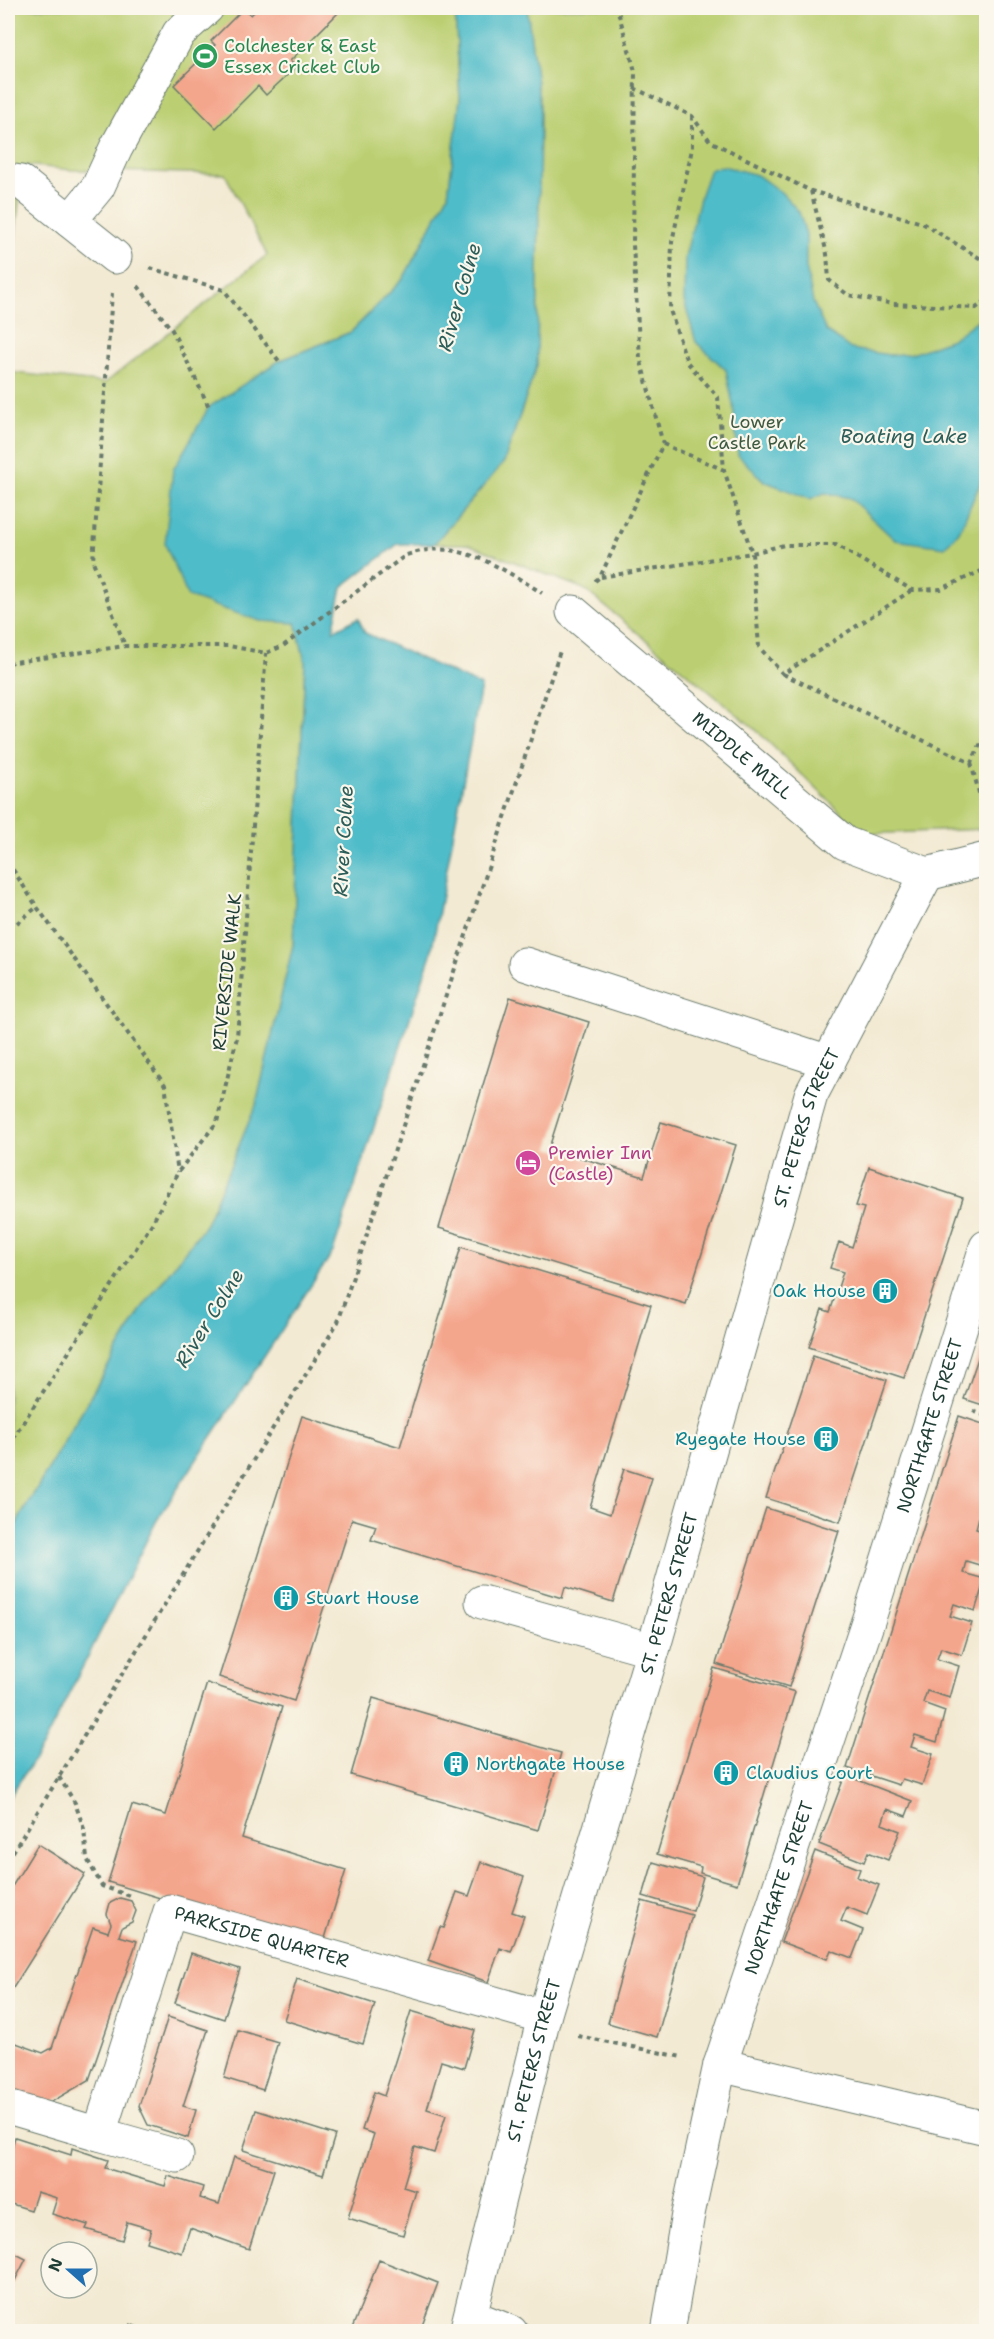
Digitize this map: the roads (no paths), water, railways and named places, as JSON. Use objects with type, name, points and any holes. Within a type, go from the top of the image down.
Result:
[{"type":"street","points":[[70,221],[98,186],[116,148],[179,33],[207,8]]},
{"type":"street","points":[[8,180],[21,182],[115,257]]},
{"type":"street","name":"MIDDLE MILL","points":[[573,612],[846,843],[927,874]]},
{"type":"street","points":[[927,874],[987,859]]},
{"type":"street","name":"ST. PETERS STREET","points":[[468,2324],[543,2023],[812,1095],[927,874]]},
{"type":"street","points":[[525,964],[829,1062]]},
{"type":"street","name":"NORTHGATE STREET","points":[[668,2331],[688,2214],[720,2066],[872,1612],[987,1247]]},
{"type":"street","points":[[482,1602],[652,1650]]},
{"type":"street","name":"PARKSIDE QUARTER","points":[[99,2134],[170,1911],[543,2023]]},
{"type":"street","points":[[720,2066],[987,2128]]},
{"type":"street","points":[[8,2107],[177,2156]]},
{"type":"street","points":[[468,2324],[511,2331]]},
{"type":"water","name":"River Colne","points":[[455,8],[527,8],[540,107],[537,365],[504,462],[434,544],[398,544],[342,587],[333,631],[358,618],[365,633],[481,686],[431,954],[333,1252],[157,1520],[42,1747],[8,1799],[8,1538],[142,1308],[206,1224],[256,1105],[293,945],[305,662],[296,623],[260,621],[188,597],[165,544],[173,470],[209,407],[279,361],[351,332],[403,279],[448,195],[460,99]]},
{"type":"water","name":"Boating Lake","points":[[723,166],[757,175],[782,193],[799,212],[806,234],[806,267],[813,302],[826,331],[851,349],[889,355],[915,353],[952,339],[986,314],[986,470],[959,532],[945,547],[895,540],[850,498],[825,493],[810,499],[764,481],[738,455],[733,405],[726,370],[696,342],[684,301],[685,257],[701,194],[710,169]]},
{"type":"place","name":"Colchester & East Essex Cricket Club","points":[[205,56]]},
{"type":"place","name":"Premier Inn (Castle)","points":[[528,1163]]},
{"type":"place","name":"Oak House","points":[[885,1291]]},
{"type":"place","name":"Ryegate House","points":[[826,1439]]},
{"type":"place","name":"Stuart House","points":[[286,1598]]},
{"type":"place","name":"Northgate House","points":[[456,1764]]},
{"type":"place","name":"Claudius Court","points":[[726,1773]]},
{"type":"park label","name":"Lower Castle Park","points":[[757,432]]}]
